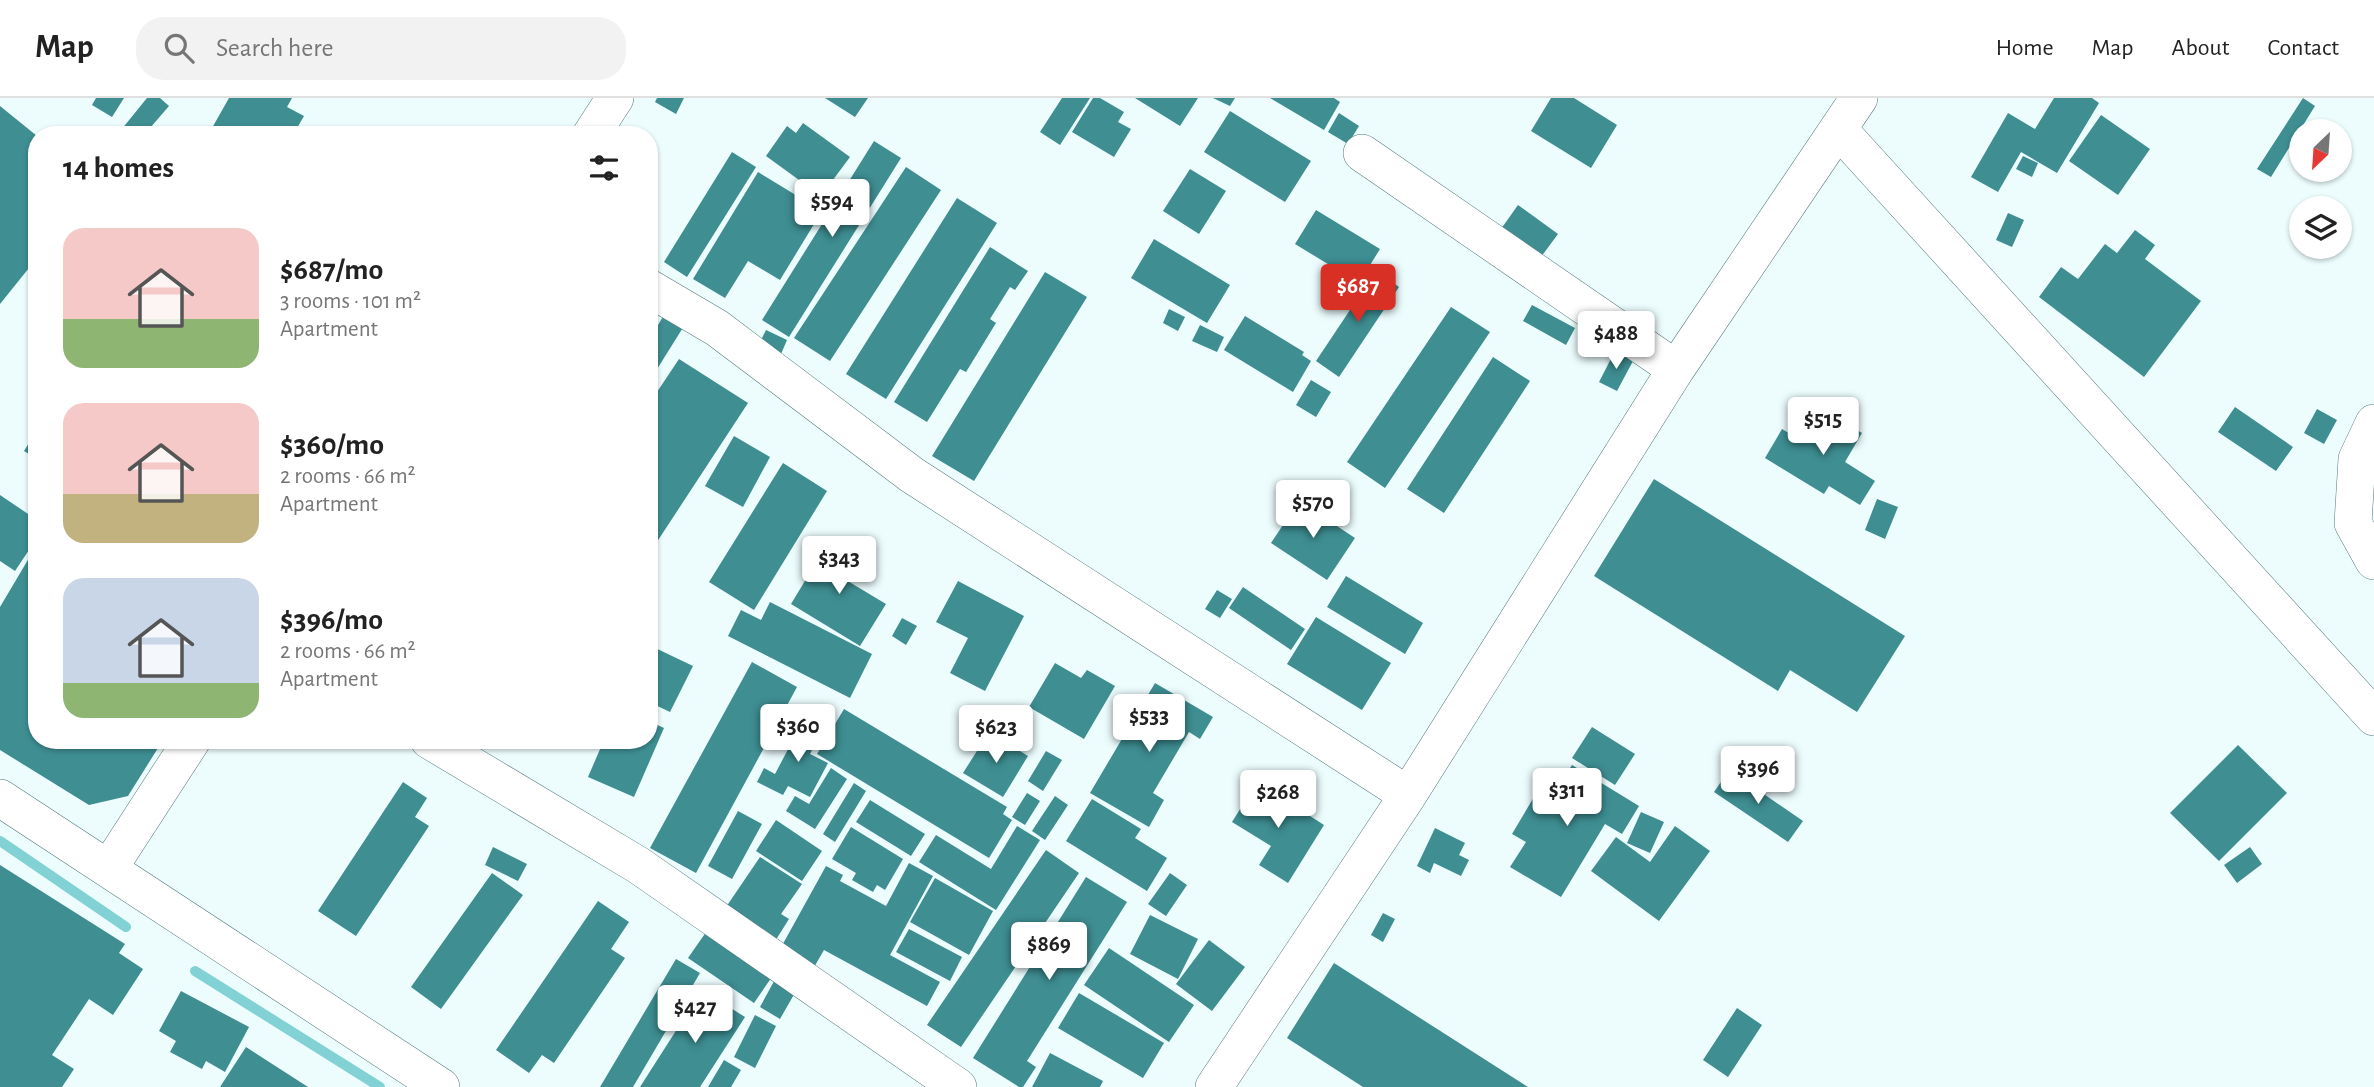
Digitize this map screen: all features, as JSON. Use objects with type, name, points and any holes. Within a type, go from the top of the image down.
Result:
[{"type":"street","points":[[597,126],[615,98]]},
{"type":"street","points":[[1214,1087],[1408,795],[1676,369],[1859,98]]},
{"type":"street","points":[[1839,130],[2374,717]]},
{"type":"street","points":[[1362,153],[1676,369]]},
{"type":"street","points":[[658,293],[717,328],[912,475],[1408,795]]},
{"type":"street","points":[[2374,423],[2357,459],[2353,523],[2374,561]]},
{"type":"street","points":[[109,868],[186,749]]},
{"type":"street","points":[[444,749],[638,864],[958,1087]]},
{"type":"street","points":[[0,798],[441,1087]]},
{"type":"building","points":[[96,98],[124,98],[112,117],[92,105]]},
{"type":"building","points":[[147,98],[160,98],[169,106],[152,126],[124,126]]},
{"type":"building","points":[[229,98],[292,98],[287,107],[304,116],[298,126],[213,126]]},
{"type":"building","points":[[657,98],[684,98],[676,114],[655,102]]},
{"type":"building","points":[[825,98],[868,98],[855,117]]},
{"type":"building","points":[[1062,98],[1090,98],[1060,145],[1040,132]]},
{"type":"building","points":[[1093,98],[1100,98],[1124,112],[1118,122],[1131,129],[1114,157],[1072,132]]},
{"type":"building","points":[[1135,98],[1198,98],[1180,126]]},
{"type":"building","points":[[1213,98],[1235,98],[1230,106]]},
{"type":"building","points":[[1270,98],[1334,98],[1340,102],[1324,130]]},
{"type":"building","points":[[1551,98],[1574,98],[1617,125],[1591,168],[1531,131]]},
{"type":"building","points":[[2054,98],[2092,98],[2099,103],[2057,173],[2021,152],[1998,192],[1971,177],[2008,113],[2035,129]]},
{"type":"building","points":[[2303,98],[2315,106],[2307,119],[2289,119]]},
{"type":"building","points":[[0,106],[28,129],[28,269],[0,304]]},
{"type":"building","points":[[1230,111],[1311,161],[1285,202],[1204,152]]},
{"type":"building","points":[[1339,113],[1359,126],[1348,144],[1328,132]]},
{"type":"building","points":[[2101,115],[2150,149],[2118,195],[2069,161]]},
{"type":"building","points":[[2289,120],[2289,148],[2271,177],[2257,169]]},
{"type":"building","points":[[803,123],[850,157],[821,196],[766,156],[787,126],[796,133]]},
{"type":"building","points":[[874,141],[901,158],[789,337],[762,320]]},
{"type":"building","points":[[732,152],[756,167],[687,277],[664,262]]},
{"type":"building","points":[[2023,156],[2038,163],[2032,177],[2016,169]]},
{"type":"building","points":[[906,167],[941,190],[830,361],[794,338]]},
{"type":"building","points":[[1190,169],[1226,191],[1199,234],[1163,211]]},
{"type":"building","points":[[758,172],[822,211],[780,280],[748,261],[725,298],[693,279]]},
{"type":"building","points":[[957,198],[997,223],[886,399],[846,374]]},
{"type":"building","points":[[1518,205],[1558,234],[1541,257],[1501,229]]},
{"type":"building","points":[[1316,210],[1380,249],[1359,283],[1295,244]]},
{"type":"building","points":[[2008,213],[2024,220],[2012,247],[1996,240]]},
{"type":"building","points":[[2135,230],[2155,245],[2145,259],[2201,301],[2144,377],[2039,297],[2061,267],[2078,279],[2105,244],[2117,253]]},
{"type":"building","points":[[1154,239],[1230,285],[1207,323],[1131,278]]},
{"type":"building","points":[[990,247],[1028,271],[1015,290],[1010,287],[990,319],[996,323],[966,372],[960,369],[927,422],[894,402]]},
{"type":"building","points":[[1376,271],[1399,287],[1339,377],[1316,361]]},
{"type":"building","points":[[1045,272],[1087,297],[974,481],[932,456]]},
{"type":"building","points":[[1532,305],[1575,328],[1566,345],[1523,321]]},
{"type":"building","points":[[1451,307],[1490,332],[1385,488],[1347,462]]},
{"type":"building","points":[[1169,309],[1185,317],[1178,331],[1163,323]]},
{"type":"building","points":[[664,315],[684,326],[658,368],[658,325]]},
{"type":"building","points":[[1245,316],[1304,352],[1302,355],[1311,361],[1293,392],[1224,350]]},
{"type":"building","points":[[1200,325],[1224,337],[1217,352],[1192,341]]},
{"type":"building","points":[[766,330],[787,340],[781,354],[759,344]]},
{"type":"building","points":[[1615,351],[1633,361],[1617,391],[1599,382]]},
{"type":"building","points":[[1493,357],[1530,381],[1444,513],[1407,489]]},
{"type":"building","points":[[679,359],[748,403],[658,540],[658,390]]},
{"type":"building","points":[[1311,380],[1331,392],[1316,417],[1296,405]]},
{"type":"building","points":[[1819,407],[1862,433],[1845,462],[1875,481],[1860,505],[1829,486],[1824,494],[1765,458],[1782,429],[1799,439]]},
{"type":"building","points":[[2235,407],[2293,447],[2276,471],[2218,432]]},
{"type":"building","points":[[2317,409],[2337,420],[2324,444],[2304,433]]},
{"type":"building","points":[[734,436],[770,457],[743,507],[705,486]]},
{"type":"building","points":[[783,463],[827,491],[754,610],[709,582]]},
{"type":"building","points":[[1654,479],[1905,636],[1857,712],[1790,670],[1778,691],[1594,576]]},
{"type":"building","points":[[0,495],[28,514],[28,552],[15,571],[0,561]]},
{"type":"building","points":[[1877,499],[1898,507],[1885,539],[1865,530]]},
{"type":"building","points":[[1299,501],[1355,538],[1327,580],[1271,543]]},
{"type":"building","points":[[829,541],[859,559],[855,564],[864,569],[858,579],[849,574],[846,580],[886,604],[860,646],[791,604]]},
{"type":"building","points":[[28,560],[28,749],[157,749],[128,796],[89,805],[0,750],[0,607]]},
{"type":"building","points":[[1346,576],[1423,623],[1405,654],[1327,607]]},
{"type":"building","points":[[958,581],[1024,616],[985,691],[950,673],[968,638],[936,622]]},
{"type":"building","points":[[1243,587],[1305,629],[1291,650],[1229,608]]},
{"type":"building","points":[[1217,590],[1232,599],[1220,618],[1205,609]]},
{"type":"building","points":[[770,602],[872,654],[850,698],[728,636],[741,610],[761,620]]},
{"type":"building","points":[[1316,617],[1391,663],[1362,710],[1287,664]]},
{"type":"building","points":[[902,618],[917,626],[906,645],[892,636]]},
{"type":"building","points":[[658,649],[693,666],[670,712],[658,706]]},
{"type":"building","points":[[752,662],[797,687],[696,873],[650,848]]},
{"type":"building","points":[[1055,663],[1081,678],[1087,670],[1115,686],[1084,739],[1029,707]]},
{"type":"building","points":[[1155,683],[1213,717],[1200,739],[1189,732],[1153,793],[1164,800],[1149,827],[1090,793]]},
{"type":"building","points":[[844,709],[1007,807],[1003,814],[1012,820],[989,858],[817,754]]},
{"type":"building","points":[[804,719],[823,729],[810,754],[828,763],[810,797],[788,786],[783,795],[757,782],[764,768],[775,774]]},
{"type":"building","points":[[658,725],[664,728],[658,742]]},
{"type":"building","points":[[1592,727],[1635,754],[1615,785],[1572,758]]},
{"type":"building","points":[[989,732],[1028,756],[1003,797],[963,773]]},
{"type":"building","points":[[2238,745],[2287,793],[2219,861],[2170,813]]},
{"type":"building","points":[[600,749],[655,749],[634,797],[588,777]]},
{"type":"building","points":[[1046,751],[1062,760],[1043,791],[1028,781]]},
{"type":"building","points":[[1572,765],[1639,806],[1622,834],[1605,824],[1561,897],[1510,867],[1526,842],[1512,834],[1544,780],[1558,788]]},
{"type":"building","points":[[831,768],[847,779],[815,829],[786,811],[795,796],[809,804]]},
{"type":"building","points":[[1729,770],[1803,821],[1788,842],[1714,792]]},
{"type":"building","points":[[403,782],[427,798],[415,817],[429,826],[356,936],[318,911]]},
{"type":"building","points":[[1257,782],[1324,825],[1288,883],[1259,865],[1271,846],[1232,822]]},
{"type":"building","points":[[854,783],[866,791],[835,842],[823,834]]},
{"type":"building","points":[[1027,793],[1040,801],[1025,825],[1012,817]]},
{"type":"building","points":[[1055,796],[1068,805],[1045,840],[1032,831]]},
{"type":"building","points":[[1092,799],[1141,829],[1135,838],[1167,858],[1147,891],[1066,841]]},
{"type":"building","points":[[870,800],[925,834],[911,856],[856,822]]},
{"type":"building","points":[[738,811],[762,824],[732,879],[708,866]]},
{"type":"building","points":[[1641,812],[1664,822],[1650,853],[1627,843]]},
{"type":"building","points":[[776,820],[822,851],[802,881],[756,851]]},
{"type":"building","points":[[1017,826],[1040,840],[996,910],[919,862],[936,835],[991,869]]},
{"type":"building","points":[[1675,826],[1710,851],[1659,921],[1591,871],[1616,837],[1650,862]]},
{"type":"building","points":[[851,827],[903,859],[885,890],[877,885],[873,892],[852,880],[856,873],[832,859]]},
{"type":"building","points":[[1435,828],[1465,843],[1459,855],[1469,860],[1461,876],[1434,863],[1430,873],[1417,866]]},
{"type":"building","points":[[493,847],[527,864],[518,881],[485,865]]},
{"type":"building","points":[[2250,847],[2262,864],[2237,883],[2224,865]]},
{"type":"building","points":[[1046,850],[1079,873],[961,1047],[927,1025]]},
{"type":"building","points":[[760,857],[802,884],[781,914],[789,919],[772,946],[722,913]]},
{"type":"building","points":[[909,863],[933,876],[890,955],[940,982],[927,1006],[824,950],[813,969],[779,951],[826,866],[843,875],[840,881],[886,906]]},
{"type":"building","points":[[0,865],[125,944],[119,953],[143,969],[113,1015],[89,999],[52,1055],[74,1069],[62,1087],[0,1087]]},
{"type":"building","points":[[492,873],[523,895],[441,1009],[411,987]]},
{"type":"building","points":[[1170,873],[1187,885],[1166,916],[1148,904]]},
{"type":"building","points":[[1086,877],[1127,902],[1027,1061],[1036,1067],[1023,1087],[1019,1087],[973,1058]]},
{"type":"building","points":[[935,878],[993,911],[969,955],[910,922]]},
{"type":"building","points":[[598,901],[629,922],[611,949],[625,958],[554,1063],[542,1055],[529,1073],[496,1050]]},
{"type":"building","points":[[1383,913],[1395,919],[1383,942],[1371,935]]},
{"type":"building","points":[[1150,915],[1198,939],[1178,979],[1130,954]]},
{"type":"building","points":[[711,925],[776,971],[754,1003],[688,958]]},
{"type":"building","points":[[909,929],[962,957],[950,981],[896,952]]},
{"type":"building","points":[[1209,940],[1245,967],[1212,1011],[1176,984]]},
{"type":"building","points":[[1109,948],[1194,1005],[1169,1042],[1084,985]]},
{"type":"building","points":[[676,959],[700,973],[633,1087],[600,1087]]},
{"type":"building","points":[[1334,963],[1528,1087],[1363,1087],[1287,1038]]},
{"type":"building","points":[[779,972],[800,984],[780,1019],[760,1007]]},
{"type":"building","points":[[702,990],[745,1017],[700,1087],[640,1087]]},
{"type":"building","points":[[181,991],[249,1027],[225,1072],[206,1061],[202,1069],[170,1052],[176,1041],[159,1031]]},
{"type":"building","points":[[1079,993],[1164,1043],[1143,1078],[1058,1028]]},
{"type":"building","points":[[1737,1008],[1762,1025],[1728,1077],[1703,1060]]},
{"type":"building","points":[[755,1015],[776,1026],[755,1068],[734,1057]]},
{"type":"building","points":[[246,1047],[308,1087],[220,1087]]},
{"type":"building","points":[[1050,1053],[1103,1081],[1100,1087],[1032,1087]]},
{"type":"building","points":[[724,1060],[741,1070],[731,1087],[708,1087]]},
{"type":"waterway","points":[[0,841],[126,927]]},
{"type":"waterway","points":[[195,971],[380,1087]]}]
